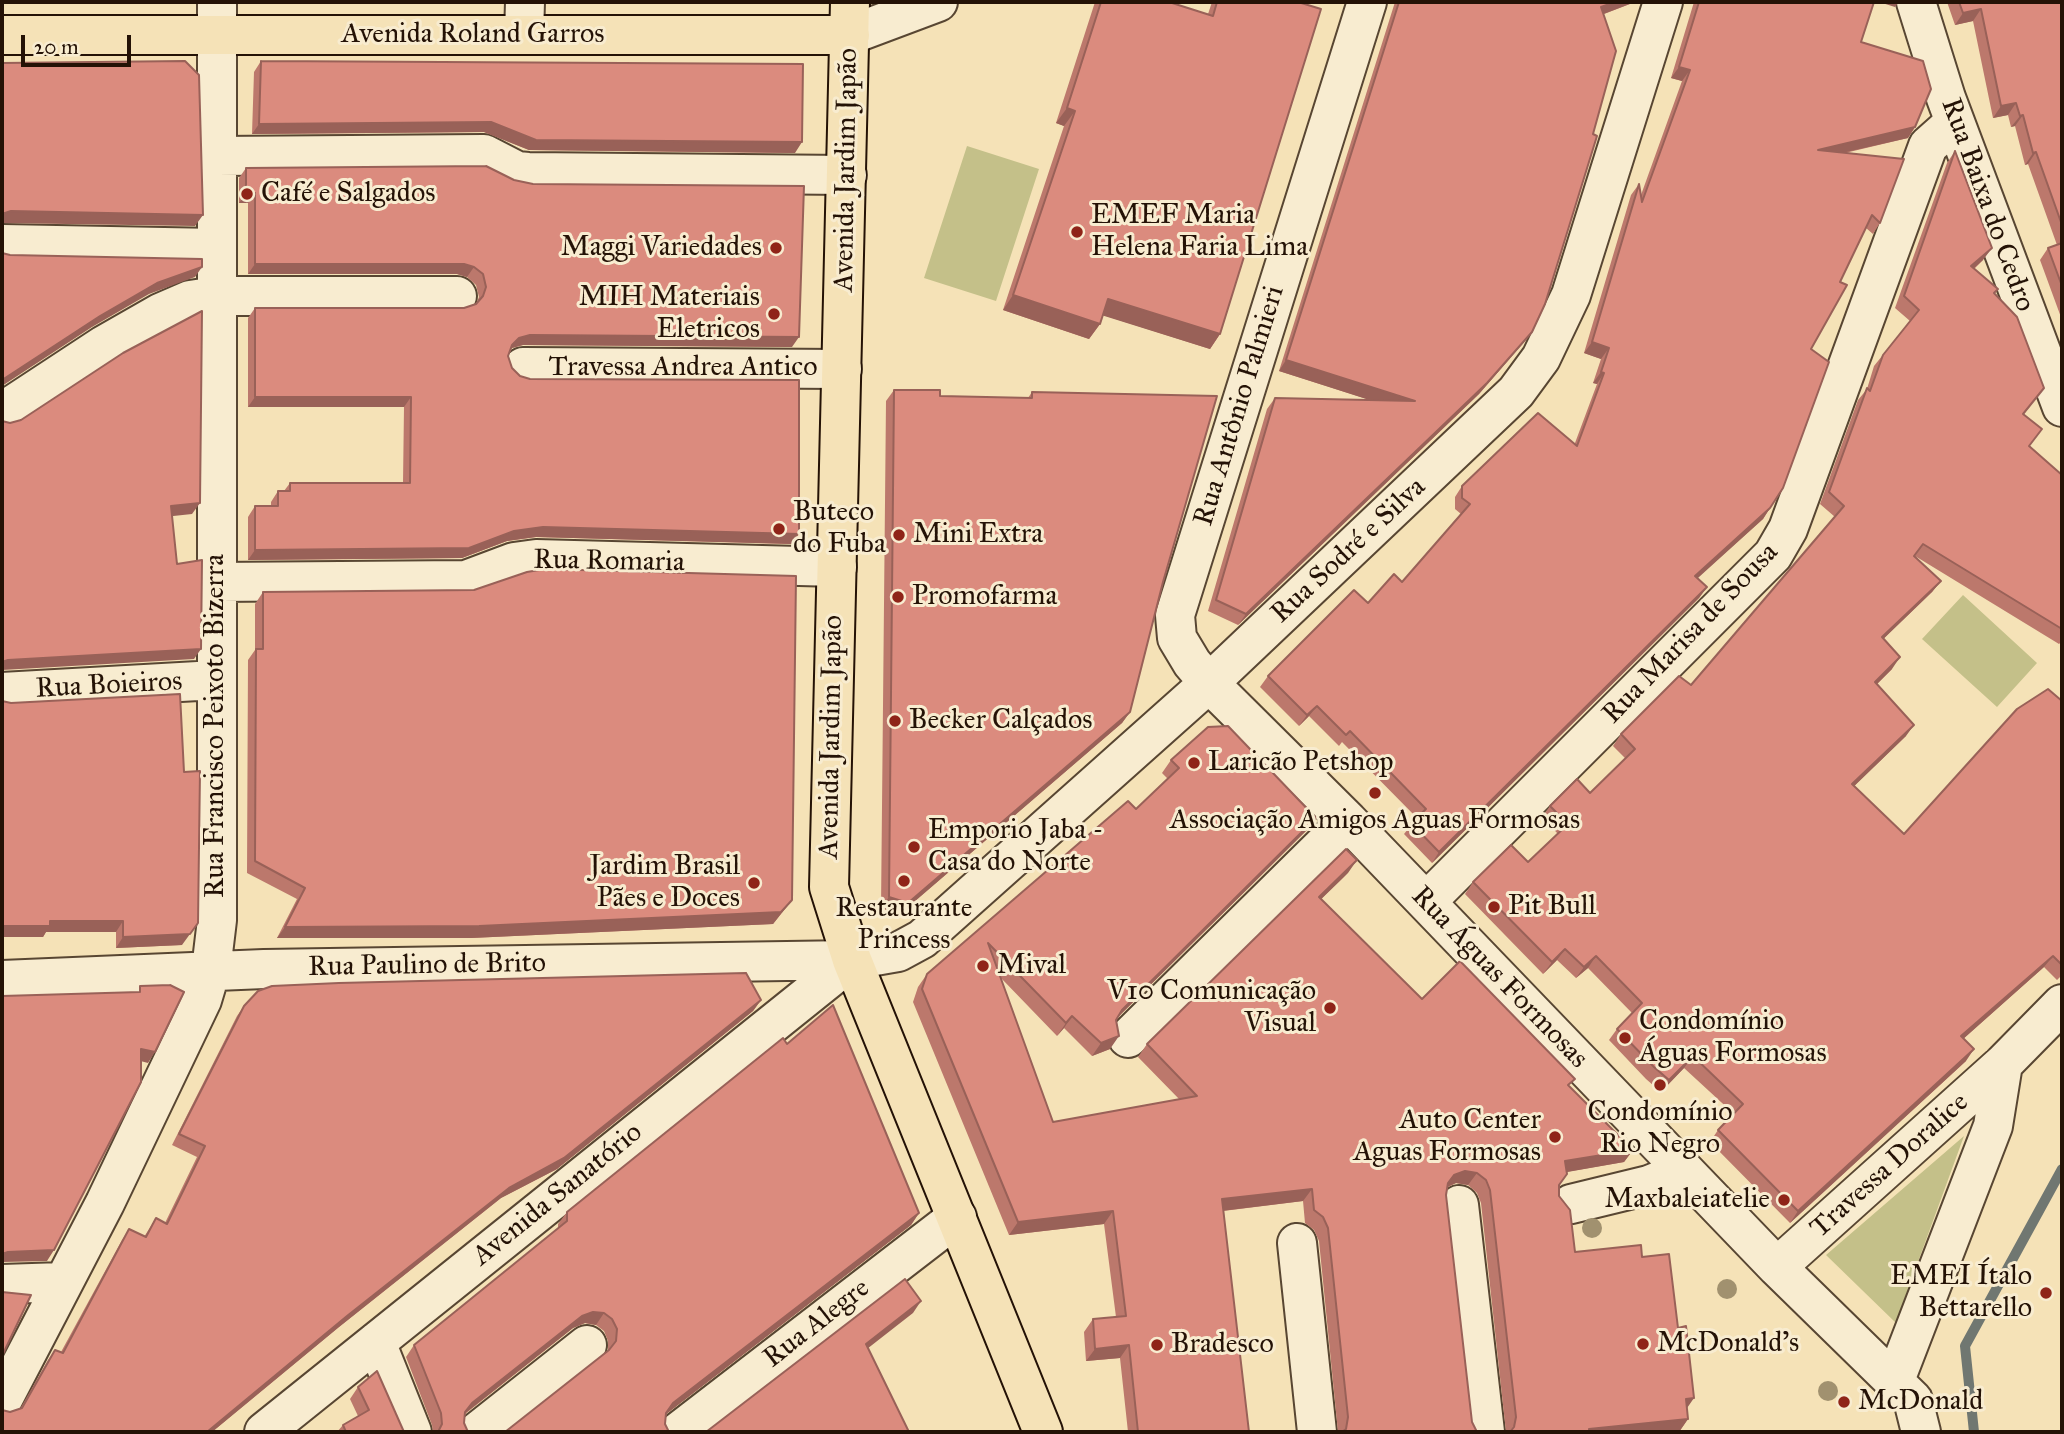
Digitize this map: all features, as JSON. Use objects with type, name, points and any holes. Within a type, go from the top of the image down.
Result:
[{"type":"main road","name":"Avenida Roland Garros","points":[[2,35],[217,19],[850,18]]},
{"type":"main road","name":"Avenida Jardim Japão","points":[[850,18],[829,887],[852,960],[1043,1432]]},
{"type":"street","name":"Avenida Roland Garros","points":[[850,18],[938,2]]},
{"type":"street","name":"Rua Antônio Palmieri","points":[[1209,683],[1192,663],[1177,638],[1175,615],[1367,2]]},
{"type":"street","name":"Rua Sodré e Silva","points":[[852,960],[898,952],[922,939],[1209,683],[1516,391],[1541,358],[1571,295],[1663,2]]},
{"type":"street","name":"Rua Baixa do Cedro","points":[[1916,2],[1955,122],[2062,407]]},
{"type":"street","name":"Rua Francisco Peixoto Bizerra","points":[[2,1401],[176,1056],[202,1000],[211,970],[216,920],[217,19]]},
{"type":"street","name":"Rua Marisa de Sousa","points":[[1426,902],[1773,555],[1788,530],[1928,146],[1955,122]]},
{"type":"street","points":[[217,156],[484,154],[517,171],[528,172],[847,175]]},
{"type":"street","points":[[3,244],[217,248]]},
{"type":"street","points":[[2,412],[160,313],[190,300],[217,296],[457,296]]},
{"type":"street","name":"Travessa Andrea Antico","points":[[523,367],[842,369]]},
{"type":"street","name":"Rua Romaria","points":[[216,582],[466,580],[514,562],[537,559],[837,567]]},
{"type":"street","name":"Rua Boieiros","points":[[2,692],[216,680]]},
{"type":"street","name":"Rua Águas Formosas","points":[[1209,683],[1349,821],[1777,1267],[1913,1401],[1921,1432]]},
{"type":"street","points":[[1128,1038],[1349,821]]},
{"type":"street","points":[[770,959],[792,1007]]},
{"type":"street","name":"Rua Paulino de Brito","points":[[2,980],[211,970],[770,959],[852,960]]},
{"type":"street","name":"Avenida Sanatório","points":[[264,1432],[852,960]]},
{"type":"street","name":"Travessa Doralice","points":[[1777,1267],[2003,1064],[2062,1004]]},
{"type":"street","name":"Travessa Doralice","points":[[1894,1383],[1993,1126],[2003,1064]]},
{"type":"street","points":[[1571,1204],[1649,1185],[1684,1171]]},
{"type":"street","points":[[1459,1205],[1485,1432]]},
{"type":"street","name":"Rua Alegre","points":[[678,1432],[957,1217]]},
{"type":"street","points":[[1297,1243],[1317,1432]]},
{"type":"street","points":[[2,1284],[63,1282]]},
{"type":"street","points":[[376,1342],[412,1432]]},
{"type":"street","points":[[477,1432],[587,1345]]},
{"type":"shaded area","points":[[967,146],[1039,169],[996,301],[924,278]]},
{"type":"shaded area","points":[[1963,595],[2037,663],[1997,707],[1922,639]]},
{"type":"shaded area","points":[[1964,1136],[1896,1322],[1896,1323],[1826,1255]]},
{"type":"building","points":[[1101,2],[1169,2],[1213,16],[1217,2],[1298,2],[1321,9],[1220,334],[1108,299],[1100,324],[1013,295],[1075,111],[1067,108]]},
{"type":"building","points":[[1399,2],[1615,2],[1601,7],[1616,51],[1593,134],[1597,136],[1545,304],[1532,332],[1487,383],[1246,614],[1216,600],[1275,398],[1415,401],[1286,360]]},
{"type":"building","points":[[1699,2],[1874,2],[1861,42],[1923,61],[1931,89],[1915,127],[1818,150],[1904,159],[1880,223],[1872,215],[1840,282],[1847,285],[1811,349],[1829,362],[1783,488],[1770,508],[1695,576],[1707,587],[1439,852],[1411,823],[1426,809],[1350,731],[1346,735],[1317,706],[1307,715],[1268,676],[1354,590],[1368,603],[1394,574],[1402,582],[1470,504],[1462,498],[1462,486],[1538,413],[1577,446],[1604,373],[1601,372],[1609,348],[1592,342],[1639,184],[1642,202],[1690,70],[1679,67]]},
{"type":"building","points":[[1959,2],[2062,2],[2062,225],[2036,152],[2033,153],[2023,115],[2020,116],[2016,103],[2001,106],[1981,9],[1963,13]]},
{"type":"building","points":[[185,61],[199,75],[203,215],[11,211],[2,214],[2,63]]},
{"type":"building","points":[[261,61],[803,64],[802,142],[536,140],[491,122],[259,124]]},
{"type":"building","points":[[1955,151],[1992,248],[1971,266],[1998,289],[1994,293],[2017,317],[2044,388],[2023,414],[2042,429],[2029,446],[2062,475],[2062,629],[1923,544],[1914,556],[1941,581],[1882,637],[1900,657],[1875,682],[1914,725],[1852,784],[1904,834],[2017,709],[2048,689],[2062,701],[2062,965],[2053,956],[1961,1036],[1974,1049],[1798,1211],[1718,1130],[1743,1104],[1693,1056],[1669,1080],[1617,1029],[1642,1003],[1596,956],[1584,967],[1565,949],[1552,962],[1473,882],[1511,845],[1528,862],[1568,824],[1550,806],[1577,779],[1590,793],[1635,749],[1621,734],[1679,676],[1691,685],[1844,506],[1829,492],[1867,388],[1870,391],[1883,355],[1919,310],[1904,296]]},
{"type":"building","points":[[486,166],[514,180],[533,184],[804,186],[799,337],[530,335],[519,338],[512,345],[508,356],[512,368],[520,376],[530,379],[799,380],[799,534],[543,527],[514,531],[469,548],[255,550],[255,506],[278,506],[278,491],[290,491],[290,483],[410,483],[411,397],[255,397],[255,308],[464,308],[476,304],[486,287],[483,274],[464,264],[255,264],[255,193],[246,193],[246,168]]},
{"type":"building","points":[[2062,243],[2062,286],[2048,248]]},
{"type":"building","points":[[2,253],[202,259],[202,267],[157,283],[100,316],[2,380]]},
{"type":"building","points":[[202,311],[200,503],[171,506],[177,564],[202,560],[201,649],[2,662],[2,421],[10,423],[21,420],[123,353]]},
{"type":"building","points":[[894,390],[940,390],[940,396],[1032,398],[1032,392],[1217,396],[1163,582],[1130,712],[908,903],[889,897]]},
{"type":"building","points":[[545,569],[796,576],[792,900],[781,912],[479,926],[285,927],[305,888],[255,861],[256,649],[263,649],[263,592],[474,590],[527,572]]},
{"type":"building","points":[[180,694],[184,772],[200,771],[198,923],[190,934],[123,937],[123,921],[50,921],[50,926],[2,926],[2,701],[11,703]]},
{"type":"building","points":[[1228,726],[1316,818],[1122,1010],[1116,1020],[1119,1036],[1101,1043],[1072,1016],[1066,1023],[988,943],[1053,1122],[1197,1096],[1147,1044],[1346,849],[1357,860],[1319,897],[1422,999],[1460,961],[1575,1079],[1568,1085],[1633,1150],[1565,1161],[1567,1174],[1559,1185],[1559,1196],[1570,1210],[1575,1252],[1641,1245],[1642,1257],[1669,1254],[1678,1328],[1686,1326],[1694,1398],[1686,1399],[1688,1419],[1589,1429],[1589,1432],[1510,1432],[1516,1417],[1490,1190],[1486,1180],[1477,1173],[1465,1171],[1454,1175],[1448,1183],[1446,1195],[1472,1422],[1477,1432],[1342,1432],[1346,1429],[1348,1417],[1328,1228],[1323,1217],[1314,1210],[1312,1189],[1222,1199],[1249,1432],[1138,1432],[1129,1345],[1095,1349],[1093,1319],[1126,1316],[1113,1211],[1018,1222],[922,989],[927,974],[1128,801],[1136,809],[1179,768],[1171,760],[1208,727]]},
{"type":"building","points":[[746,973],[761,1000],[564,1158],[509,1188],[347,1316],[207,1432],[2,1432],[2,1410],[10,1412],[22,1408],[55,1350],[63,1353],[129,1229],[146,1237],[156,1218],[167,1224],[205,1146],[179,1134],[244,1006],[258,991],[272,986],[339,983]]},
{"type":"building","points":[[170,985],[184,992],[155,1052],[141,1049],[141,1082],[54,1250],[2,1254],[2,996],[140,992],[140,986]]},
{"type":"building","points":[[833,1005],[919,1213],[673,1403],[666,1413],[665,1424],[669,1432],[505,1432],[609,1350],[616,1341],[617,1329],[612,1319],[604,1313],[593,1312],[582,1316],[472,1403],[465,1412],[464,1423],[468,1432],[438,1432],[442,1424],[441,1413],[414,1345],[567,1221],[567,1212],[783,1038],[787,1044]]},
{"type":"building","points":[[905,1279],[921,1301],[866,1344],[909,1432],[706,1432]]},
{"type":"building","points":[[2,1292],[31,1295],[2,1356]]},
{"type":"building","points":[[377,1371],[404,1432],[346,1432],[343,1425],[369,1410],[358,1387]]},
{"type":"waterway","points":[[1974,1432],[1965,1346],[2062,1169]]},
{"type":"place","name":"Café e Salgados","points":[[247,194]]},
{"type":"place","name":"EMEF Maria Helena Faria Lima","points":[[1077,232]]},
{"type":"place","name":"Maggi Variedades","points":[[776,248]]},
{"type":"place","name":"MIH Materiais Eletricos","points":[[774,314]]},
{"type":"place","name":"Buteco do Fuba","points":[[779,529]]},
{"type":"place","name":"Mini Extra","points":[[899,535]]},
{"type":"place","name":"Promofarma","points":[[898,597]]},
{"type":"place","name":"Becker Calçados","points":[[895,721]]},
{"type":"place","name":"Laricão Petshop","points":[[1194,763]]},
{"type":"place","name":"Associação Amigos Aguas Formosas","points":[[1375,793]]},
{"type":"place","name":"Emporio Jaba - Casa do Norte","points":[[914,847]]},
{"type":"place","name":"Restaurante Princess","points":[[904,881]]},
{"type":"place","name":"Jardim Brasil Pães e Doces","points":[[754,883]]},
{"type":"place","name":"Pit Bull","points":[[1494,907]]},
{"type":"place","name":"Mival","points":[[983,966]]},
{"type":"place","name":"V10 Comunicação Visual","points":[[1330,1008]]},
{"type":"place","name":"Condomínio Águas Formosas","points":[[1625,1038]]},
{"type":"place","name":"Condomínio Rio Negro","points":[[1660,1085]]},
{"type":"place","name":"Auto Center Aguas Formosas","points":[[1555,1137]]},
{"type":"place","name":"Maxbaleiatelie","points":[[1784,1200]]},
{"type":"place","name":"EMEI Ítalo Bettarello","points":[[2046,1293]]},
{"type":"place","name":"McDonald's","points":[[1643,1344]]},
{"type":"place","name":"Bradesco","points":[[1157,1345]]},
{"type":"place","name":"McDonald","points":[[1844,1402]]}]
